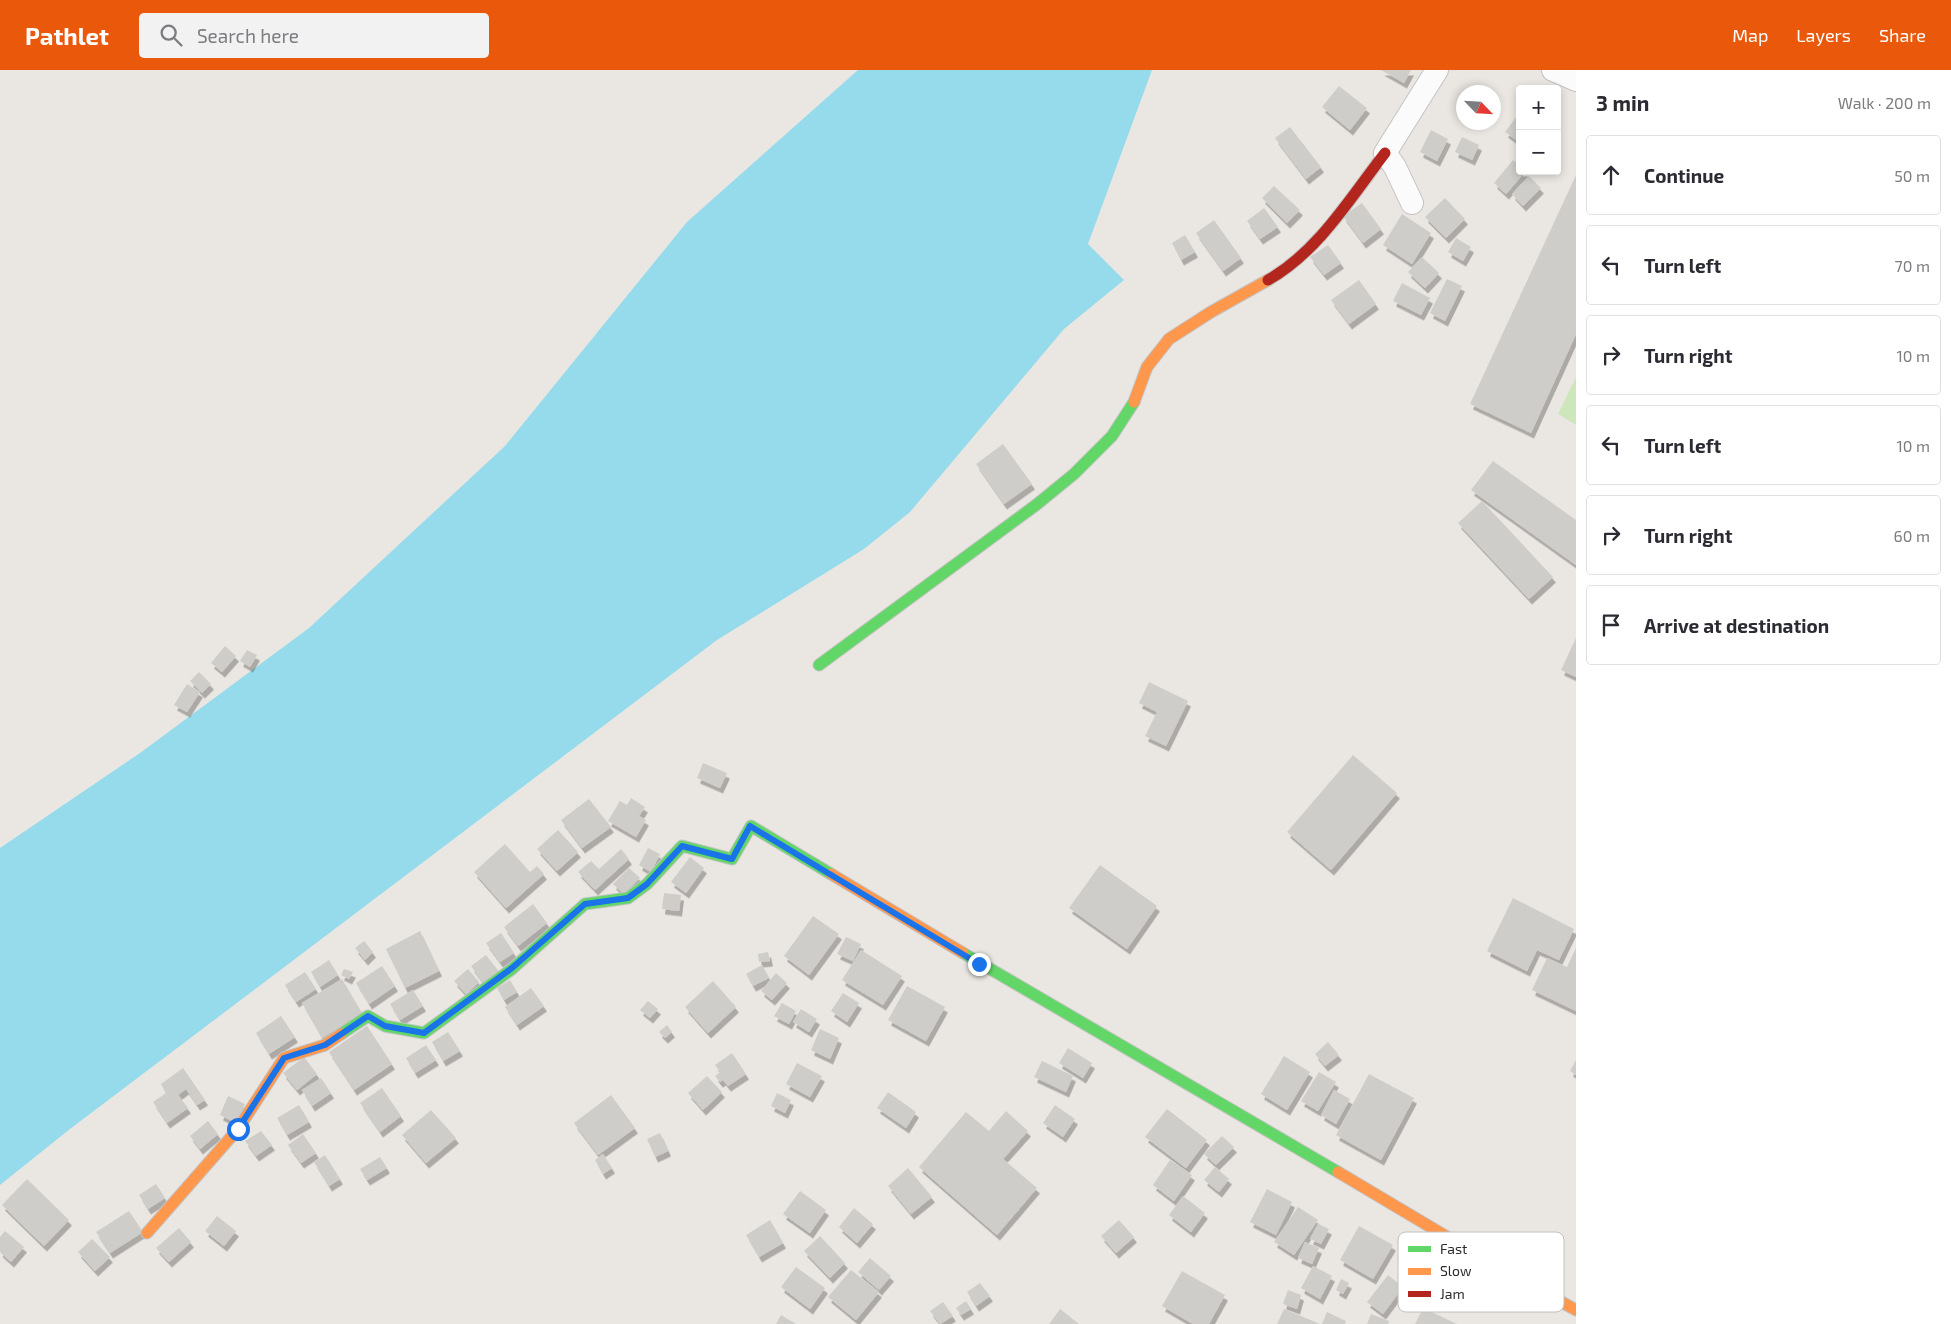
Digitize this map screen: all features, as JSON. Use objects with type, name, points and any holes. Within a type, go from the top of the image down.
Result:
[{"type":"street","points":[[819,665],[1028,511],[1074,474],[1112,436],[1135,401],[1147,367],[1169,338],[1279,274],[1307,250],[1327,228],[1385,153],[1437,70]]},
{"type":"street","points":[[1553,70],[1576,80]]},
{"type":"street","points":[[1385,153],[1395,167],[1412,203]]},
{"type":"street","points":[[147,1233],[238,1129],[284,1058],[325,1045],[368,1016],[385,1026],[424,1033],[512,968],[585,904],[628,898],[647,884],[682,846],[732,859],[750,826],[987,969],[1357,1183],[1438,1232]]},
{"type":"street","points":[[1564,1304],[1576,1310]]},
{"type":"green space","points":[[1576,377],[1576,425],[1558,414]]},
{"type":"water","points":[[858,70],[1152,70],[1088,244],[1124,280],[1064,329],[910,512],[864,549],[717,640],[70,1129],[0,1185],[0,848],[140,753],[309,628],[505,446],[687,222]]},
{"type":"building","points":[[1381,70],[1411,70],[1404,83]]},
{"type":"building","points":[[1339,86],[1367,108],[1350,130],[1322,107]]},
{"type":"building","points":[[1516,117],[1516,140],[1505,132]]},
{"type":"building","points":[[1290,127],[1321,167],[1306,179],[1275,138]]},
{"type":"building","points":[[1431,130],[1448,139],[1437,161],[1420,152]]},
{"type":"building","points":[[1462,137],[1479,145],[1472,160],[1455,152]]},
{"type":"building","points":[[1513,160],[1516,162],[1516,175],[1523,175],[1506,194],[1494,183]]},
{"type":"building","points":[[1576,175],[1576,334],[1531,433],[1470,404]]},
{"type":"building","points":[[1529,176],[1541,188],[1523,206],[1512,194]]},
{"type":"building","points":[[1274,186],[1300,210],[1287,223],[1262,198]]},
{"type":"building","points":[[1445,198],[1465,219],[1446,238],[1425,217]]},
{"type":"building","points":[[1362,203],[1381,229],[1363,243],[1343,216]]},
{"type":"building","points":[[1264,208],[1278,227],[1260,239],[1247,221]]},
{"type":"building","points":[[1402,214],[1431,233],[1412,264],[1383,245]]},
{"type":"building","points":[[1214,220],[1241,258],[1223,271],[1196,233]]},
{"type":"building","points":[[1185,235],[1195,252],[1181,260],[1172,243]]},
{"type":"building","points":[[1456,238],[1471,247],[1463,261],[1448,252]]},
{"type":"building","points":[[1328,245],[1341,263],[1324,275],[1310,257]]},
{"type":"building","points":[[1422,257],[1439,273],[1425,288],[1408,272]]},
{"type":"building","points":[[1447,279],[1462,286],[1445,321],[1430,313]]},
{"type":"building","points":[[1359,280],[1376,304],[1349,324],[1331,300]]},
{"type":"building","points":[[1402,283],[1430,298],[1421,315],[1393,301]]},
{"type":"building","points":[[1003,444],[1032,484],[1004,504],[976,464]]},
{"type":"building","points":[[1493,461],[1576,520],[1576,565],[1471,490]]},
{"type":"building","points":[[1482,501],[1553,577],[1529,599],[1458,523]]},
{"type":"building","points":[[1576,638],[1576,677],[1561,670]]},
{"type":"building","points":[[225,646],[236,656],[222,672],[211,663]]},
{"type":"building","points":[[247,650],[257,655],[250,667],[240,661]]},
{"type":"building","points":[[199,672],[211,684],[202,693],[190,681]]},
{"type":"building","points":[[1149,682],[1188,701],[1166,746],[1145,736],[1157,712],[1139,703]]},
{"type":"building","points":[[187,684],[200,692],[187,712],[174,705]]},
{"type":"building","points":[[1353,755],[1397,793],[1331,870],[1287,832]]},
{"type":"building","points":[[703,763],[727,773],[720,788],[697,778]]},
{"type":"building","points":[[631,798],[645,807],[639,816],[646,820],[636,837],[608,821],[620,801],[627,805]]},
{"type":"building","points":[[589,799],[611,827],[582,848],[561,820]]},
{"type":"building","points":[[558,830],[578,852],[557,871],[537,849]]},
{"type":"building","points":[[505,844],[530,872],[537,866],[544,874],[506,908],[474,872]]},
{"type":"building","points":[[648,848],[660,854],[651,872],[639,865]]},
{"type":"building","points":[[621,849],[629,859],[595,890],[578,872],[591,861],[599,869]]},
{"type":"building","points":[[690,857],[704,868],[686,893],[671,882]]},
{"type":"building","points":[[1100,865],[1157,906],[1127,949],[1069,908]]},
{"type":"building","points":[[629,868],[640,878],[624,894],[613,884]]},
{"type":"building","points":[[664,893],[681,895],[679,911],[662,909]]},
{"type":"building","points":[[1513,898],[1574,929],[1559,960],[1537,950],[1527,971],[1487,951]]},
{"type":"building","points":[[533,904],[547,923],[518,946],[504,927]]},
{"type":"building","points":[[813,916],[839,934],[809,975],[784,956]]},
{"type":"building","points":[[420,931],[439,971],[405,988],[386,949]]},
{"type":"building","points":[[501,933],[514,953],[500,962],[486,943]]},
{"type":"building","points":[[846,937],[861,944],[853,961],[837,954]]},
{"type":"building","points":[[364,941],[373,952],[365,960],[355,948]]},
{"type":"building","points":[[1576,948],[1576,1011],[1532,990],[1547,958],[1567,967]]},
{"type":"building","points":[[861,950],[902,976],[883,1005],[842,980]]},
{"type":"building","points":[[768,952],[770,961],[759,962],[758,954]]},
{"type":"building","points":[[486,955],[500,973],[485,985],[471,966]]},
{"type":"building","points":[[329,960],[338,975],[320,987],[311,972]]},
{"type":"building","points":[[762,965],[769,978],[753,986],[746,974]]},
{"type":"building","points":[[382,966],[395,986],[369,1004],[356,983]]},
{"type":"building","points":[[344,969],[353,972],[349,979],[341,975]]},
{"type":"building","points":[[468,969],[479,982],[466,994],[454,981]]},
{"type":"building","points":[[305,972],[316,989],[296,1002],[285,985]]},
{"type":"building","points":[[776,973],[787,983],[772,1000],[761,991]]},
{"type":"building","points":[[342,979],[362,1013],[322,1038],[302,1003]]},
{"type":"building","points":[[510,980],[517,992],[504,1000],[497,988]]},
{"type":"building","points":[[713,981],[736,1007],[708,1033],[685,1007]]},
{"type":"building","points":[[907,986],[945,1007],[926,1041],[888,1020]]},
{"type":"building","points":[[531,988],[544,1006],[517,1025],[505,1007]]},
{"type":"building","points":[[413,990],[423,1006],[400,1020],[390,1004]]},
{"type":"building","points":[[843,993],[859,1003],[847,1022],[831,1011]]},
{"type":"building","points":[[648,1001],[658,1009],[650,1018],[640,1010]]},
{"type":"building","points":[[782,1003],[796,1011],[789,1024],[774,1016]]},
{"type":"building","points":[[801,1009],[817,1019],[809,1032],[793,1022]]},
{"type":"building","points":[[281,1016],[295,1037],[269,1054],[256,1033]]},
{"type":"building","points":[[667,1025],[672,1032],[665,1038],[659,1032]]},
{"type":"building","points":[[367,1026],[392,1064],[354,1090],[329,1052]]},
{"type":"building","points":[[820,1029],[839,1038],[830,1059],[811,1050]]},
{"type":"building","points":[[448,1032],[460,1051],[443,1061],[432,1042]]},
{"type":"building","points":[[1328,1042],[1339,1055],[1325,1066],[1315,1054]]},
{"type":"building","points":[[426,1045],[436,1060],[415,1073],[406,1058]]},
{"type":"building","points":[[1068,1048],[1092,1063],[1083,1078],[1059,1063]]},
{"type":"building","points":[[732,1053],[746,1074],[728,1086],[723,1080],[720,1082],[715,1076],[720,1072],[715,1065]]},
{"type":"building","points":[[1284,1056],[1310,1072],[1287,1110],[1261,1094]]},
{"type":"building","points":[[304,1057],[317,1074],[297,1090],[283,1073]]},
{"type":"building","points":[[1576,1060],[1576,1075],[1570,1071]]},
{"type":"building","points":[[1042,1061],[1073,1076],[1066,1092],[1034,1077]]},
{"type":"building","points":[[797,1063],[822,1076],[810,1097],[786,1084]]},
{"type":"building","points":[[183,1068],[205,1100],[197,1105],[186,1089],[178,1095],[188,1108],[167,1123],[153,1102],[166,1093],[161,1084]]},
{"type":"building","points":[[1319,1072],[1336,1082],[1318,1111],[1301,1101]]},
{"type":"building","points":[[1369,1074],[1414,1098],[1381,1160],[1336,1135]]},
{"type":"building","points":[[707,1076],[722,1092],[703,1110],[688,1093]]},
{"type":"building","points":[[321,1078],[331,1093],[312,1106],[302,1090]]},
{"type":"building","points":[[382,1088],[401,1116],[380,1132],[360,1103]]},
{"type":"building","points":[[1334,1090],[1350,1099],[1336,1124],[1321,1115]]},
{"type":"building","points":[[888,1092],[916,1112],[906,1128],[877,1108]]},
{"type":"building","points":[[777,1093],[791,1100],[785,1113],[771,1106]]},
{"type":"building","points":[[611,1095],[635,1128],[598,1155],[574,1123]]},
{"type":"building","points":[[228,1096],[245,1104],[236,1123],[220,1115]]},
{"type":"building","points":[[299,1105],[309,1122],[287,1135],[277,1118]]},
{"type":"building","points":[[1055,1105],[1075,1119],[1063,1137],[1043,1123]]},
{"type":"building","points":[[1167,1109],[1207,1140],[1186,1168],[1145,1137]]},
{"type":"building","points":[[431,1110],[456,1138],[426,1163],[402,1135]]},
{"type":"building","points":[[1006,1111],[1028,1131],[1003,1159],[1037,1188],[997,1235],[919,1167],[966,1112],[989,1131]]},
{"type":"building","points":[[208,1121],[218,1134],[200,1149],[190,1136]]},
{"type":"building","points":[[261,1131],[272,1145],[256,1156],[245,1141]]},
{"type":"building","points":[[660,1133],[668,1151],[655,1157],[647,1139]]},
{"type":"building","points":[[303,1134],[316,1153],[301,1163],[288,1145]]},
{"type":"building","points":[[1222,1136],[1234,1147],[1216,1165],[1204,1154]]},
{"type":"building","points":[[603,1154],[612,1168],[603,1174],[595,1160]]},
{"type":"building","points":[[325,1155],[340,1179],[329,1186],[314,1162]]},
{"type":"building","points":[[380,1157],[387,1168],[367,1180],[360,1169]]},
{"type":"building","points":[[1170,1160],[1192,1175],[1174,1201],[1153,1185]]},
{"type":"building","points":[[1215,1167],[1229,1179],[1219,1192],[1204,1180]]},
{"type":"building","points":[[908,1168],[932,1197],[911,1214],[888,1186]]},
{"type":"building","points":[[27,1179],[69,1220],[44,1246],[2,1205]]},
{"type":"building","points":[[156,1184],[165,1198],[148,1209],[139,1195]]},
{"type":"building","points":[[1267,1189],[1292,1202],[1276,1235],[1250,1222]]},
{"type":"building","points":[[800,1191],[826,1210],[810,1233],[783,1214]]},
{"type":"building","points":[[1183,1196],[1205,1213],[1191,1232],[1169,1215]]},
{"type":"building","points":[[1298,1207],[1318,1220],[1294,1255],[1274,1242]]},
{"type":"building","points":[[854,1208],[873,1224],[857,1243],[839,1227]]},
{"type":"building","points":[[129,1211],[143,1232],[110,1253],[96,1232]]},
{"type":"building","points":[[217,1216],[236,1231],[224,1246],[205,1231]]},
{"type":"building","points":[[770,1220],[783,1243],[759,1257],[746,1235]]},
{"type":"building","points":[[1119,1220],[1134,1237],[1116,1253],[1101,1236]]},
{"type":"building","points":[[1318,1224],[1329,1229],[1321,1244],[1310,1239]]},
{"type":"building","points":[[1359,1226],[1393,1245],[1373,1279],[1340,1260]]},
{"type":"building","points":[[179,1228],[191,1242],[169,1262],[156,1248]]},
{"type":"building","points":[[5,1231],[24,1247],[11,1262],[0,1252],[0,1237]]},
{"type":"building","points":[[820,1236],[845,1263],[830,1278],[804,1251]]},
{"type":"building","points":[[92,1239],[110,1257],[95,1271],[78,1252]]},
{"type":"building","points":[[1305,1242],[1319,1248],[1312,1264],[1298,1258]]},
{"type":"building","points":[[870,1258],[891,1276],[879,1290],[858,1272]]},
{"type":"building","points":[[1313,1266],[1332,1276],[1320,1299],[1301,1288]]},
{"type":"building","points":[[796,1267],[825,1288],[810,1309],[781,1287]]},
{"type":"building","points":[[851,1270],[879,1292],[856,1320],[828,1297]]},
{"type":"building","points":[[1182,1271],[1225,1295],[1209,1324],[1193,1324],[1162,1306]]},
{"type":"building","points":[[1388,1275],[1398,1283],[1398,1294],[1383,1314],[1367,1302]]},
{"type":"building","points":[[1341,1279],[1349,1283],[1343,1294],[1336,1290]]},
{"type":"building","points":[[980,1283],[990,1296],[976,1306],[967,1292]]},
{"type":"building","points":[[1288,1290],[1301,1295],[1297,1309],[1283,1304]]},
{"type":"building","points":[[966,1301],[971,1309],[961,1315],[956,1308]]},
{"type":"building","points":[[943,1302],[953,1316],[940,1324],[930,1311]]},
{"type":"building","points":[[1060,1309],[1079,1324],[1049,1324]]},
{"type":"building","points":[[1284,1309],[1320,1324],[1277,1324]]},
{"type":"building","points":[[1327,1312],[1346,1321],[1345,1324],[1322,1324]]},
{"type":"building","points":[[1421,1312],[1432,1312],[1457,1324],[1415,1324]]},
{"type":"building","points":[[1371,1314],[1389,1321],[1388,1324],[1367,1324]]},
{"type":"building","points":[[781,1315],[796,1324],[776,1324]]},
{"type":"traffic: fast","points":[[819,665],[1036,505],[1074,474],[1112,436],[1134,402]]},
{"type":"traffic: fast","points":[[341,1034],[368,1016],[385,1026],[424,1033],[512,969],[585,904],[628,898],[647,884],[682,846],[732,859],[751,826],[831,874]]},
{"type":"traffic: fast","points":[[963,953],[1338,1172]]},
{"type":"traffic: slow","points":[[1134,402],[1147,367],[1169,339],[1211,312],[1268,280]]},
{"type":"traffic: slow","points":[[831,874],[963,953]]},
{"type":"traffic: slow","points":[[147,1233],[238,1129],[284,1058],[325,1045],[341,1034]]},
{"type":"traffic: slow","points":[[1338,1172],[1439,1232]]},
{"type":"traffic: slow","points":[[1564,1303],[1576,1310]]},
{"type":"traffic: jam","points":[[1268,280],[1303,255],[1318,239],[1385,153]]},
{"type":"route","points":[[238,1129],[284,1058],[325,1045],[368,1016],[385,1026],[424,1033],[512,968],[585,904],[628,898],[647,884],[682,846],[732,859],[750,826],[979,964]]}]
